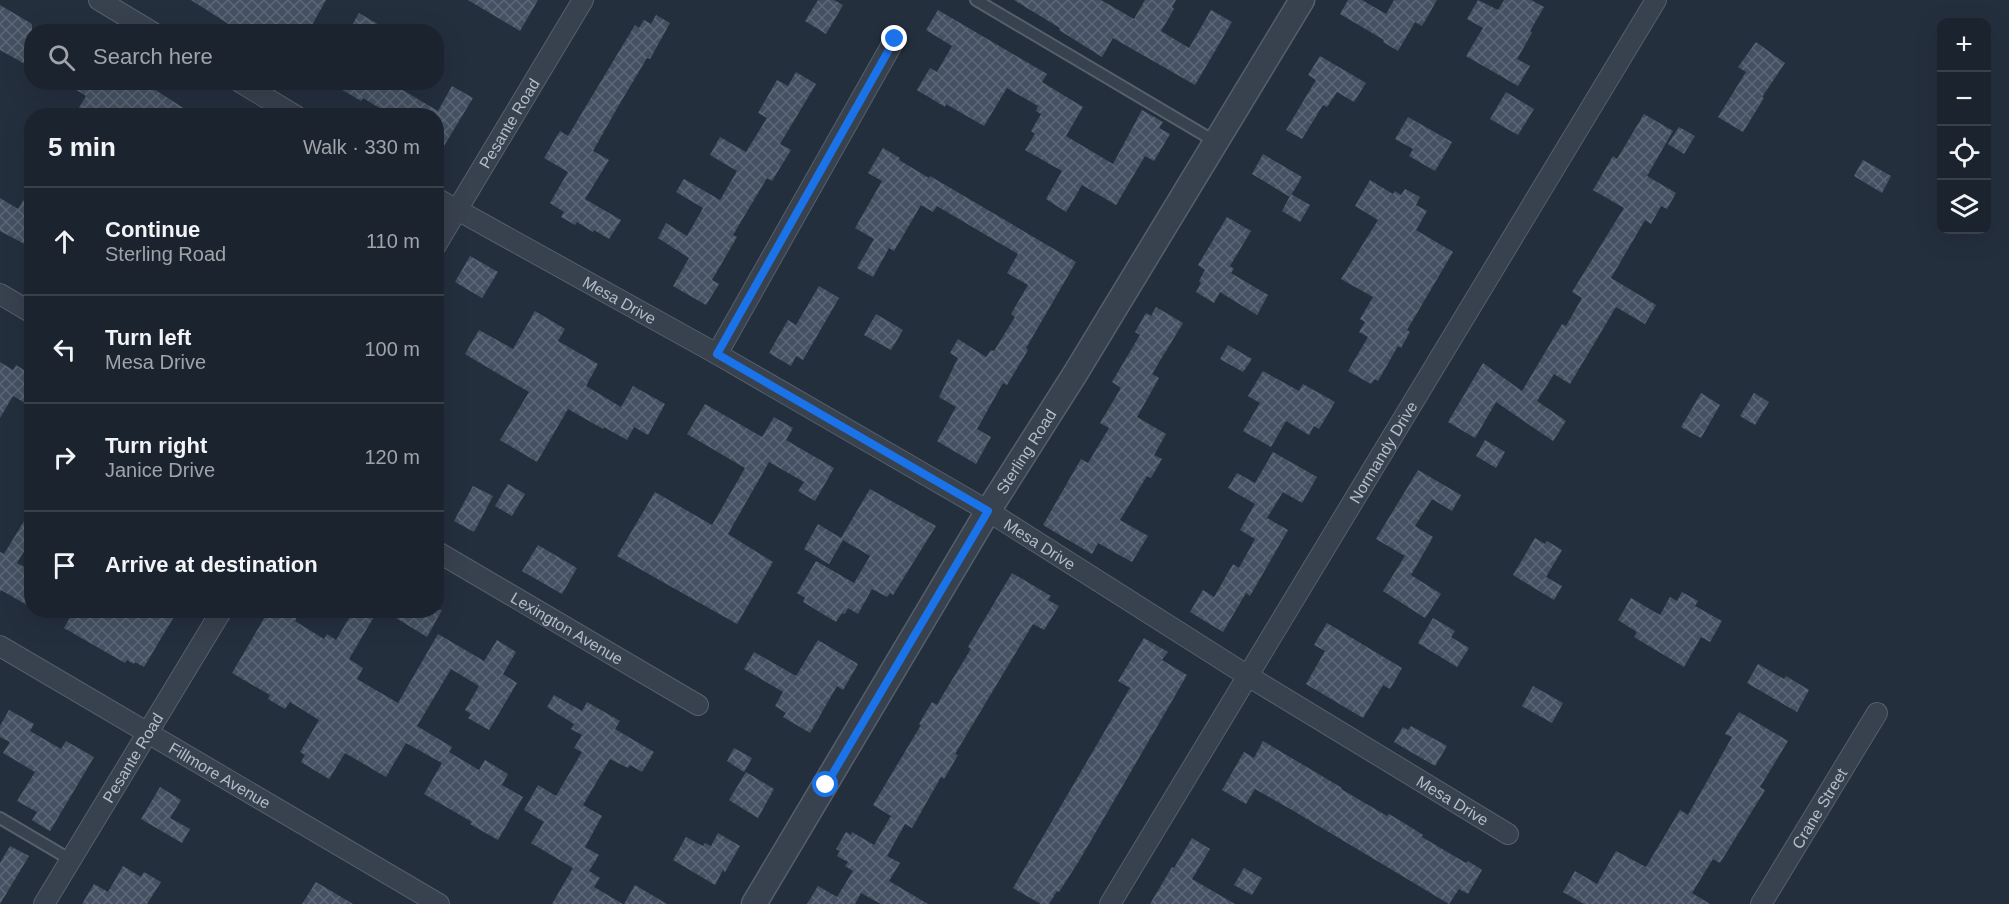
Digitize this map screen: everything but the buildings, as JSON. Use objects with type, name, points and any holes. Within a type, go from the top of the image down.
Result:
[{"type":"street","points":[[99,0],[140,24]]},
{"type":"street","name":"Pesante Road","points":[[444,232],[583,0]]},
{"type":"street","name":"Normandy Drive","points":[[1110,904],[1656,0]]},
{"type":"street","name":"Sterling Road","points":[[754,904],[988,511],[1075,374],[1216,142],[1296,2]]},
{"type":"street","points":[[717,354],[895,39]]},
{"type":"street","points":[[253,90],[283,108]]},
{"type":"street","name":"Mesa Drive","points":[[444,203],[717,354],[988,511],[1248,676],[1508,834]]},
{"type":"street","points":[[0,294],[24,308]]},
{"type":"street","name":"Lexington Avenue","points":[[444,556],[698,705]]},
{"type":"street","name":"Pesante Road","points":[[44,904],[217,618]]},
{"type":"street","name":"Fillmore Avenue","points":[[0,646],[439,904]]},
{"type":"street","name":"Crane Street","points":[[1761,904],[1877,713]]},
{"type":"lane","points":[[976,0],[1216,142]]},
{"type":"lane","points":[[0,818],[71,860]]},
{"type":"route","points":[[826,785],[988,511],[717,354],[895,39]]}]
